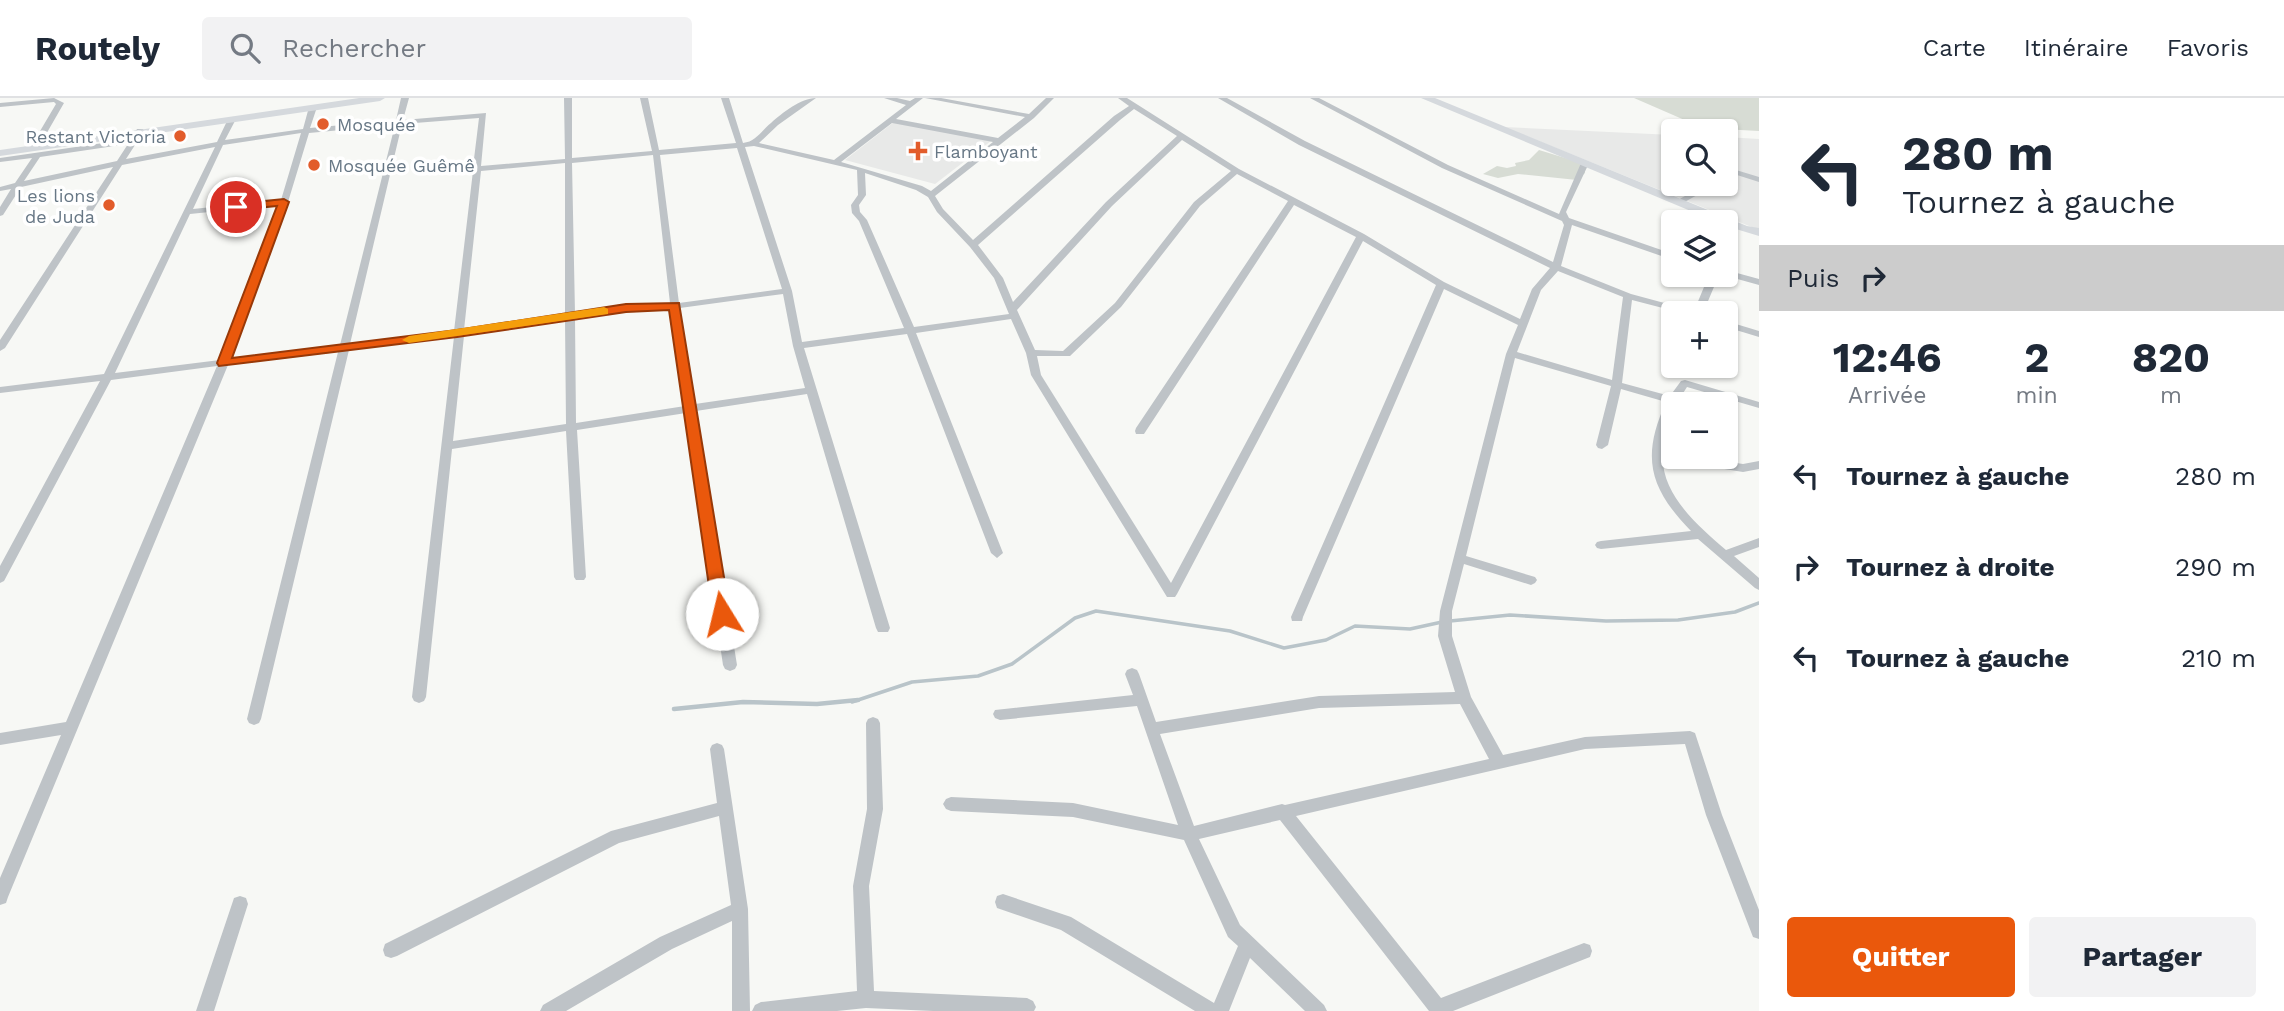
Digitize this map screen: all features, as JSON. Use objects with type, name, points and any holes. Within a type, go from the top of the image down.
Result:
[{"type":"main road","points":[[0,153],[36,151],[380,98]]},
{"type":"main road","points":[[1426,98],[1758,233]]},
{"type":"street","points":[[254,719],[405,98]]},
{"type":"street","points":[[568,98],[571,428],[580,577]]},
{"type":"street","points":[[644,98],[656,152],[675,306],[730,665]]},
{"type":"street","points":[[725,98],[787,291],[798,346],[883,628]]},
{"type":"street","points":[[754,145],[775,122],[812,98]]},
{"type":"street","points":[[888,98],[916,101]]},
{"type":"street","points":[[929,98],[1031,116]]},
{"type":"street","points":[[931,195],[1050,98]]},
{"type":"street","points":[[1122,98],[1236,171],[1361,236],[1441,284],[1522,323]]},
{"type":"street","points":[[1222,98],[1302,143],[1556,267],[1628,296],[1661,305]]},
{"type":"street","points":[[1314,98],[1429,159],[1583,229],[1661,253]]},
{"type":"street","points":[[0,105],[55,100],[60,103],[19,185],[0,214]]},
{"type":"street","points":[[835,163],[916,101]]},
{"type":"street","points":[[973,245],[1134,106]]},
{"type":"street","points":[[2,889],[224,363],[284,202],[313,107]]},
{"type":"street","points":[[0,189],[120,162],[220,144],[305,131],[483,115],[419,697]]},
{"type":"street","points":[[0,578],[107,378],[232,119]]},
{"type":"street","points":[[890,120],[1000,141]]},
{"type":"street","points":[[0,348],[137,136]]},
{"type":"street","points":[[798,346],[1014,312],[1109,204],[1181,137]]},
{"type":"street","points":[[475,169],[754,145],[861,169],[931,195],[940,210],[973,245],[998,278],[1031,353],[1036,375],[1171,594],[1361,236]]},
{"type":"street","points":[[0,160],[36,151]]},
{"type":"street","points":[[1499,762],[1464,698],[1445,636],[1444,624],[1511,354],[1536,289],[1556,267],[1568,225],[1562,212],[1585,163]]},
{"type":"street","points":[[861,169],[862,195],[855,205],[856,213],[863,220],[910,330],[997,553]]},
{"type":"street","points":[[1031,353],[1066,354],[1118,305],[1197,204],[1236,171]]},
{"type":"street","points":[[1738,173],[1759,180]]},
{"type":"street","points":[[1678,202],[1690,196]]},
{"type":"street","points":[[187,212],[284,202]]},
{"type":"street","points":[[1140,431],[1292,202]]},
{"type":"street","points":[[1738,276],[1759,282]]},
{"type":"street","points":[[1297,617],[1441,284]]},
{"type":"street","points":[[0,390],[457,334],[648,306],[675,306],[787,291]]},
{"type":"street","points":[[1602,445],[1616,383],[1628,296]]},
{"type":"street","points":[[1738,328],[1759,334]]},
{"type":"street","points":[[1511,354],[1661,397]]},
{"type":"street","points":[[1677,392],[1685,383],[1715,392]]},
{"type":"street","points":[[447,446],[811,390]]},
{"type":"street","points":[[1738,399],[1759,405]]},
{"type":"street","points":[[1661,434],[1656,453],[1660,478],[1665,488],[1701,534],[1759,585]]},
{"type":"street","points":[[1656,453],[1661,454]]},
{"type":"street","points":[[1738,467],[1759,465]]},
{"type":"street","points":[[1601,545],[1701,534]]},
{"type":"street","points":[[1725,555],[1759,542]]},
{"type":"street","points":[[1460,558],[1531,580]]},
{"type":"street","points":[[1132,674],[1189,834],[1234,932],[1318,1011]]},
{"type":"street","points":[[1153,729],[1319,702],[1464,698]]},
{"type":"street","points":[[1000,714],[1141,700]]},
{"type":"street","points":[[866,999],[861,886],[875,809],[873,723]]},
{"type":"street","points":[[0,738],[71,727]]},
{"type":"street","points":[[951,804],[1073,810],[1189,834],[1585,743],[1690,737],[1714,815],[1759,931]]},
{"type":"street","points":[[717,748],[740,909],[741,1011]]},
{"type":"street","points":[[391,950],[615,836],[725,808]]},
{"type":"street","points":[[1282,811],[1439,1009],[1584,951]]},
{"type":"street","points":[[1003,902],[1065,923],[1211,1011]]},
{"type":"street","points":[[205,1011],[240,904]]},
{"type":"street","points":[[549,1011],[666,943],[740,909]]},
{"type":"street","points":[[1220,1011],[1247,945]]},
{"type":"street","points":[[761,1011],[866,999],[1027,1007]]},
{"type":"shaded area","points":[[1634,98],[1759,98],[1759,131],[1738,130],[1738,119],[1682,119]]},
{"type":"shaded area","name":"Flamboyant","points":[[894,122],[991,141],[935,184],[845,160]]},
{"type":"shaded area","points":[[1504,127],[1661,134],[1661,190]]},
{"type":"shaded area","points":[[1738,138],[1759,139],[1759,230],[1738,222],[1738,210],[1709,210],[1675,196],[1738,196]]},
{"type":"shaded area","points":[[1539,150],[1575,161],[1585,167],[1585,173],[1577,180],[1518,174],[1498,178],[1483,174],[1497,166],[1516,166],[1515,163],[1529,160]]},
{"type":"waterway","points":[[1450,621],[1510,615],[1606,621],[1678,620],[1735,612],[1759,603]]},
{"type":"waterway","points":[[858,700],[912,682],[978,676],[1012,664],[1075,618],[1096,611],[1230,631],[1284,648],[1326,640],[1355,626],[1410,629],[1442,622]]},
{"type":"waterway","points":[[674,709],[743,702],[817,704],[858,700]]},
{"type":"waterway","points":[[852,702],[858,700]]},
{"type":"slow traffic","points":[[409,340],[604,311]]},
{"type":"place","name":"Mosquée","points":[[323,124]]},
{"type":"place","name":"Restant Victoria","points":[[180,136]]},
{"type":"place","name":"Flamboyant","points":[[918,151]]},
{"type":"place","name":"Mosquée Guêmê","points":[[314,165]]},
{"type":"place","name":"Les lions de Juda","points":[[109,205]]},
{"type":"route","points":[[236,207],[284,202],[224,363],[457,334],[626,308],[675,306],[722,614]]}]
